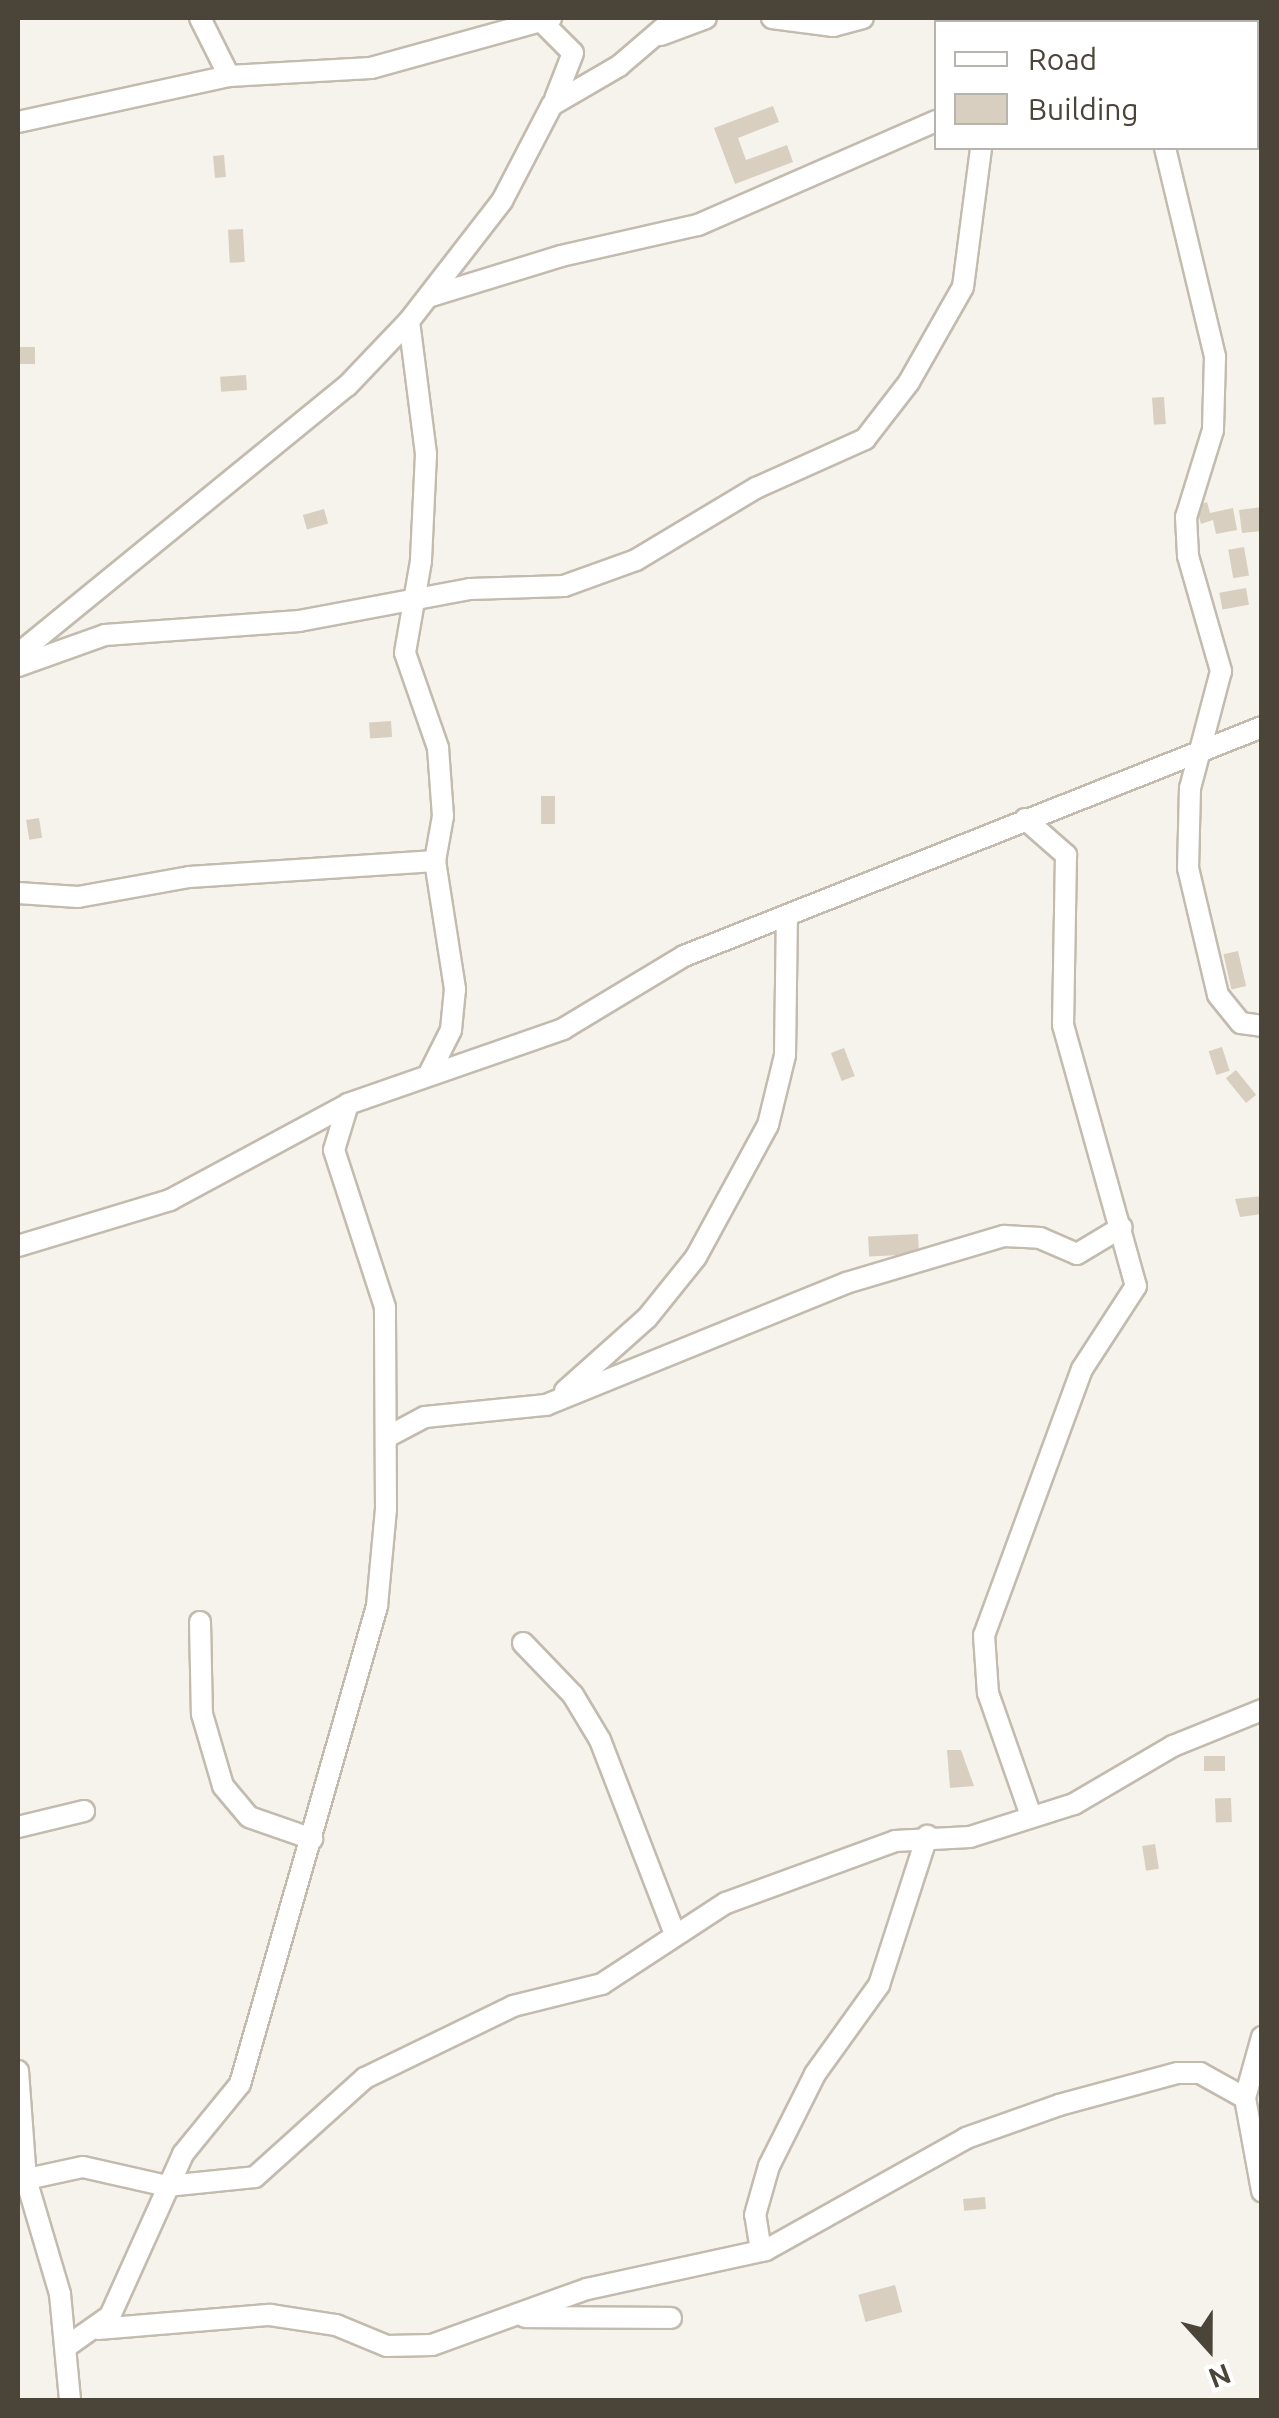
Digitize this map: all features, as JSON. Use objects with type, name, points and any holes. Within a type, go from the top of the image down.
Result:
[{"type":"street","points":[[200,18],[229,76]]},
{"type":"street","points":[[658,36],[675,18]]},
{"type":"street","points":[[552,106],[658,36],[706,18]]},
{"type":"street","points":[[772,18],[834,26],[863,18]]},
{"type":"street","points":[[18,122],[229,76],[371,68],[543,19],[572,53],[552,106],[502,201],[409,321],[347,386],[18,654]]},
{"type":"street","points":[[426,298],[562,256],[698,226],[934,123]]},
{"type":"street","points":[[18,666],[105,635],[371,612],[470,589],[570,584],[636,560],[756,488],[865,439],[910,382],[963,287],[981,150]]},
{"type":"street","points":[[1165,150],[1215,357],[1213,430],[1186,517],[1188,556],[1221,671],[1200,754],[1187,834],[1195,918],[1227,1011],[1262,1026]]},
{"type":"street","points":[[409,321],[426,454],[422,561],[405,639],[438,748],[442,816],[435,861],[455,989],[451,1030],[430,1072]]},
{"type":"street","points":[[371,612],[405,639]]},
{"type":"street","points":[[18,1246],[170,1200],[348,1104],[430,1072],[563,1029],[684,956],[1262,727]]},
{"type":"street","points":[[1025,819],[1066,855],[1063,1024],[1122,1227],[1135,1292],[1082,1369],[984,1634],[988,1693],[1031,1816]]},
{"type":"street","points":[[18,892],[78,897],[189,877],[435,861]]},
{"type":"street","points":[[546,1405],[647,1318],[696,1257],[753,1156],[778,1097],[785,1055],[786,918]]},
{"type":"street","points":[[98,2330],[120,2299],[167,2186],[240,2084],[377,1606],[387,1437],[384,1292],[334,1150],[348,1104]]},
{"type":"street","points":[[387,1437],[425,1416],[546,1405],[846,1283],[1004,1236],[1040,1238],[1077,1254],[1122,1227]]},
{"type":"street","points":[[200,1622],[202,1714],[223,1786],[249,1817],[312,1839]]},
{"type":"street","points":[[523,1643],[573,1695],[600,1740],[674,1932]]},
{"type":"street","points":[[22,2180],[82,2167],[167,2186],[264,2174],[326,2106],[365,2078],[513,2006],[602,1984],[674,1932],[848,1856],[927,1836],[970,1838],[1090,1797],[1173,1746],[1262,1710]]},
{"type":"street","points":[[18,1827],[84,1811]]},
{"type":"street","points":[[733,2257],[755,2216],[769,2166],[815,2074],[879,1985],[927,1836]]},
{"type":"street","points":[[1260,2040],[1245,2098],[1262,2191]]},
{"type":"street","points":[[18,2071],[22,2180],[60,2294],[70,2400]]},
{"type":"street","points":[[66,2347],[98,2330],[270,2315],[336,2325],[388,2346],[432,2345],[587,2290],[761,2251],[966,2138],[1059,2105],[1178,2073],[1200,2073],[1245,2098]]},
{"type":"street","points":[[755,2216],[761,2251]]},
{"type":"street","points":[[508,2319],[671,2318]]},
{"type":"building","points":[[773,106],[779,122],[738,138],[746,160],[787,145],[793,162],[735,184],[714,128]]},
{"type":"building","points":[[224,155],[226,177],[215,178],[213,156]]},
{"type":"building","points":[[243,229],[245,262],[230,263],[228,230]]},
{"type":"building","points":[[18,347],[35,347],[35,364],[18,364]]},
{"type":"building","points":[[246,375],[247,390],[221,392],[220,377]]},
{"type":"building","points":[[1164,397],[1166,424],[1154,425],[1152,398]]},
{"type":"building","points":[[1207,502],[1210,513],[1233,508],[1237,530],[1216,534],[1213,520],[1201,524],[1196,506]]},
{"type":"building","points":[[1262,507],[1262,531],[1242,533],[1239,510]]},
{"type":"building","points":[[324,509],[328,523],[307,529],[303,515]]},
{"type":"building","points":[[1244,547],[1249,576],[1233,578],[1228,550]]},
{"type":"building","points":[[1246,588],[1249,605],[1222,609],[1219,593]]},
{"type":"building","points":[[391,721],[392,737],[370,738],[369,723]]},
{"type":"building","points":[[541,796],[555,796],[555,824],[541,824]]},
{"type":"building","points":[[39,818],[42,838],[29,840],[26,820]]},
{"type":"building","points":[[1238,951],[1246,986],[1231,989],[1223,954]]},
{"type":"building","points":[[1222,1047],[1230,1071],[1216,1075],[1209,1051]]},
{"type":"building","points":[[844,1048],[855,1076],[842,1081],[831,1053]]},
{"type":"building","points":[[1236,1070],[1256,1095],[1246,1103],[1226,1078]]},
{"type":"building","points":[[1262,1196],[1262,1214],[1240,1217],[1235,1199]]},
{"type":"building","points":[[918,1234],[919,1254],[869,1257],[868,1237]]},
{"type":"building","points":[[947,1750],[961,1750],[974,1786],[950,1788]]},
{"type":"building","points":[[1204,1756],[1225,1756],[1225,1771],[1204,1771]]},
{"type":"building","points":[[1231,1798],[1232,1822],[1216,1823],[1215,1799]]},
{"type":"building","points":[[1155,1844],[1159,1869],[1146,1871],[1142,1846]]},
{"type":"building","points":[[985,2197],[986,2209],[964,2211],[963,2199]]},
{"type":"building","points":[[895,2285],[902,2312],[866,2322],[858,2295]]}]
